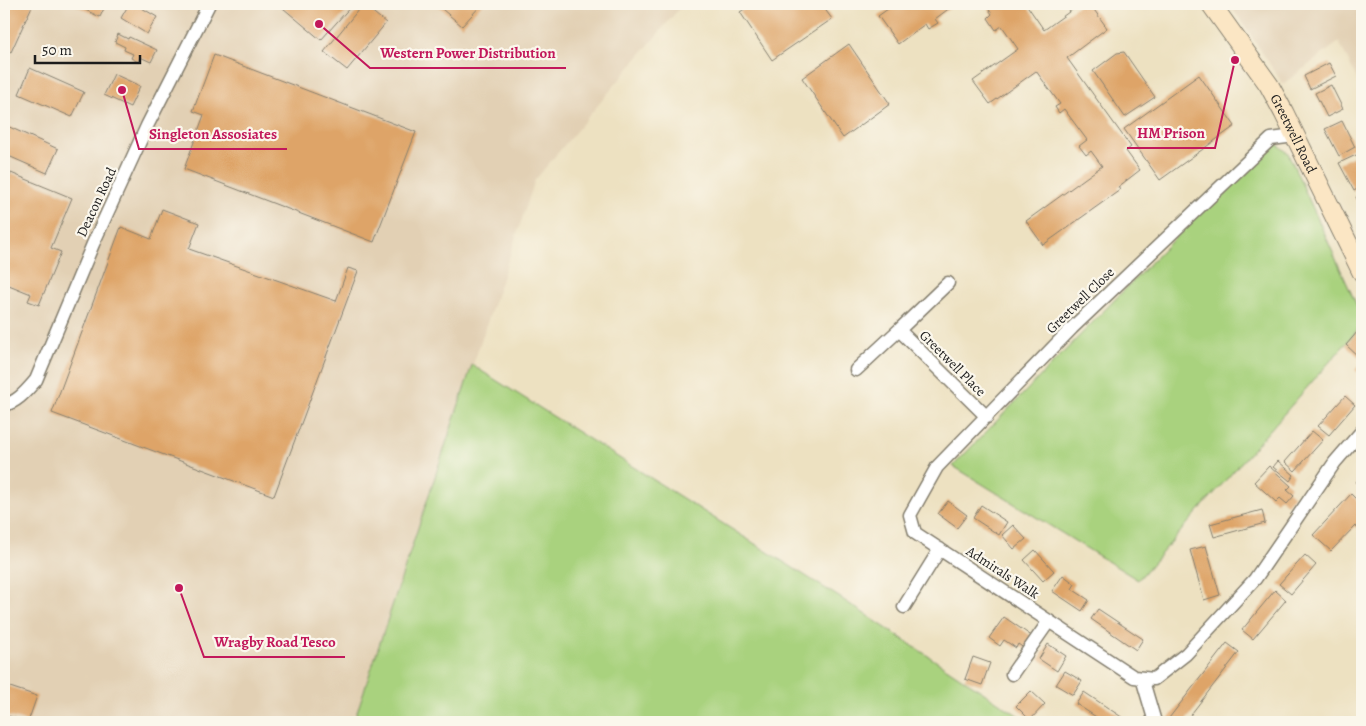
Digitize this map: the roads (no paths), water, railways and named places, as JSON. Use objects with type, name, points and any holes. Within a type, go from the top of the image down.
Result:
[{"type":"street","name":"Deacon Road","points":[[4,405],[11,403],[24,393],[36,380],[93,244],[147,126],[208,4]]},
{"type":"street","name":"Greetwell Road","points":[[1211,4],[1269,84],[1362,272]]},
{"type":"street","name":"Greetwell Close","points":[[910,515],[937,467],[1072,328],[1271,139],[1296,136]]},
{"type":"street","name":"Greetwell Place","points":[[856,370],[948,283]]},
{"type":"street","name":"Greetwell Place","points":[[899,330],[986,417]]},
{"type":"street","points":[[1155,722],[1148,678],[1186,654],[1255,579],[1335,462],[1362,431]]},
{"type":"street","name":"Admirals Walk","points":[[910,515],[915,532],[1134,676],[1148,678]]},
{"type":"street","points":[[904,607],[940,549]]},
{"type":"street","points":[[1012,674],[1050,621]]},
{"type":"place","name":"Western Power Distribution","points":[[319,24]]},
{"type":"place","name":"HM Prison","points":[[1235,60]]},
{"type":"place","name":"Singleton Assosiates","points":[[122,90]]},
{"type":"place","name":"Wragby Road Tesco","points":[[179,588]]}]
